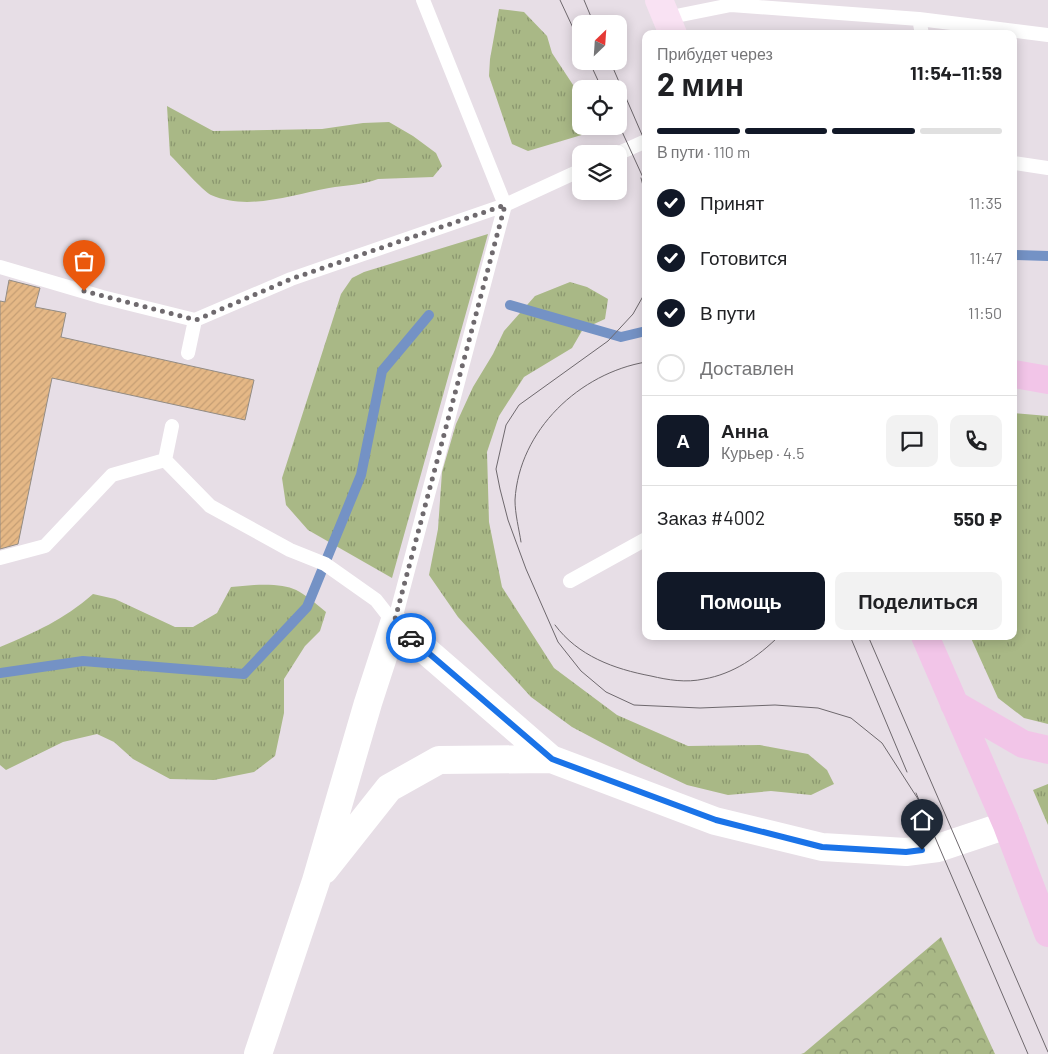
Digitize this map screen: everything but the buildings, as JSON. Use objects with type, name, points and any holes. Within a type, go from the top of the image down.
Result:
[{"type":"main road","points":[[1017,375],[1048,380]]},
{"type":"main road","points":[[927,640],[1007,825],[1048,933]]},
{"type":"main road","points":[[954,704],[1023,744],[1048,750]]},
{"type":"street","points":[[258,1054],[316,881],[368,703],[394,623],[552,759],[716,820],[822,847],[906,852],[938,848],[1007,825]]},
{"type":"street","points":[[316,881],[389,788],[439,760],[552,759]]},
{"type":"lane","points":[[394,623],[505,205],[422,0]]},
{"type":"lane","points":[[666,17],[731,5],[919,18],[1010,30]]},
{"type":"lane","points":[[919,18],[921,30]]},
{"type":"lane","points":[[1017,31],[1048,35]]},
{"type":"lane","points":[[627,150],[642,144]]},
{"type":"lane","points":[[1017,164],[1048,168]]},
{"type":"lane","points":[[0,267],[196,320],[291,279],[505,205],[572,174]]},
{"type":"lane","points":[[188,353],[196,320]]},
{"type":"lane","points":[[165,460],[172,426]]},
{"type":"lane","points":[[165,460],[210,506],[290,550],[325,564],[376,600],[394,623]]},
{"type":"lane","points":[[0,558],[44,546],[112,475],[165,460]]},
{"type":"lane","points":[[570,581],[642,541]]},
{"type":"green space","points":[[499,9],[524,12],[547,36],[552,53],[572,83],[572,135],[582,135],[528,151],[512,144],[489,76],[490,59]]},
{"type":"green space","points":[[167,106],[213,131],[322,129],[363,123],[389,122],[413,136],[436,153],[442,166],[433,177],[378,179],[366,183],[255,202],[225,200],[207,192],[170,155]]},
{"type":"green space","points":[[488,234],[392,578],[308,530],[286,505],[282,478],[341,294],[352,278],[364,272]]},
{"type":"green space","points":[[570,282],[587,287],[608,299],[605,319],[583,329],[572,348],[524,377],[499,416],[487,452],[489,522],[502,587],[554,668],[617,715],[688,746],[760,745],[808,754],[827,770],[834,784],[811,795],[771,791],[728,795],[687,785],[640,763],[572,727],[531,697],[458,617],[429,575],[438,529],[442,472],[456,424],[473,387],[493,354],[504,331],[535,296]]},
{"type":"green space","points":[[1017,413],[1048,416],[1048,724],[1024,718],[998,698],[972,640],[1017,640]]},
{"type":"green space","points":[[278,585],[294,589],[326,612],[320,631],[305,646],[284,679],[284,713],[275,756],[254,772],[214,780],[170,779],[133,759],[114,742],[97,734],[63,742],[6,770],[0,765],[0,647],[49,625],[93,594],[115,599],[175,627],[193,627],[217,613],[231,587]]},
{"type":"green space","points":[[1048,784],[1048,825],[1033,790]]},
{"type":"green space","points":[[941,937],[995,1054],[801,1054],[804,1053]]},
{"type":"waterway","points":[[1017,255],[1048,256]]},
{"type":"waterway","points":[[510,305],[621,337],[642,332]]},
{"type":"waterway","points":[[0,673],[83,661],[244,674],[307,607],[361,475],[382,371],[429,315]]},
{"type":"tram line","points":[[560,0],[572,26]]},
{"type":"tram line","points":[[584,0],[590,15]]},
{"type":"tram line","points":[[593,70],[598,80]]},
{"type":"tram line","points":[[614,70],[642,135]]},
{"type":"tram line","points":[[624,135],[642,175]]},
{"type":"tram line","points":[[642,298],[633,314],[608,341],[519,405],[506,425],[496,469],[500,489],[508,520],[526,569],[558,642],[581,671],[606,692],[634,705],[700,708],[775,705],[818,708],[851,718],[882,743],[918,799]]},
{"type":"tram line","points":[[521,542],[515,500],[519,474],[528,450],[541,428],[557,409],[598,378],[622,368],[642,363]]},
{"type":"tram line","points":[[555,625],[574,645],[598,660],[637,673],[684,681],[715,677],[735,669],[754,658],[774,640]]},
{"type":"tram line","points":[[852,640],[907,772]]},
{"type":"tram line","points":[[870,640],[1048,1052]]},
{"type":"tram line","points":[[916,793],[1028,1054]]},
{"type":"way so far","points":[[84,291],[196,320],[291,279],[505,205],[394,623],[411,638]]},
{"type":"route","points":[[411,638],[552,759],[716,820],[822,847],[906,852],[922,850]]}]
